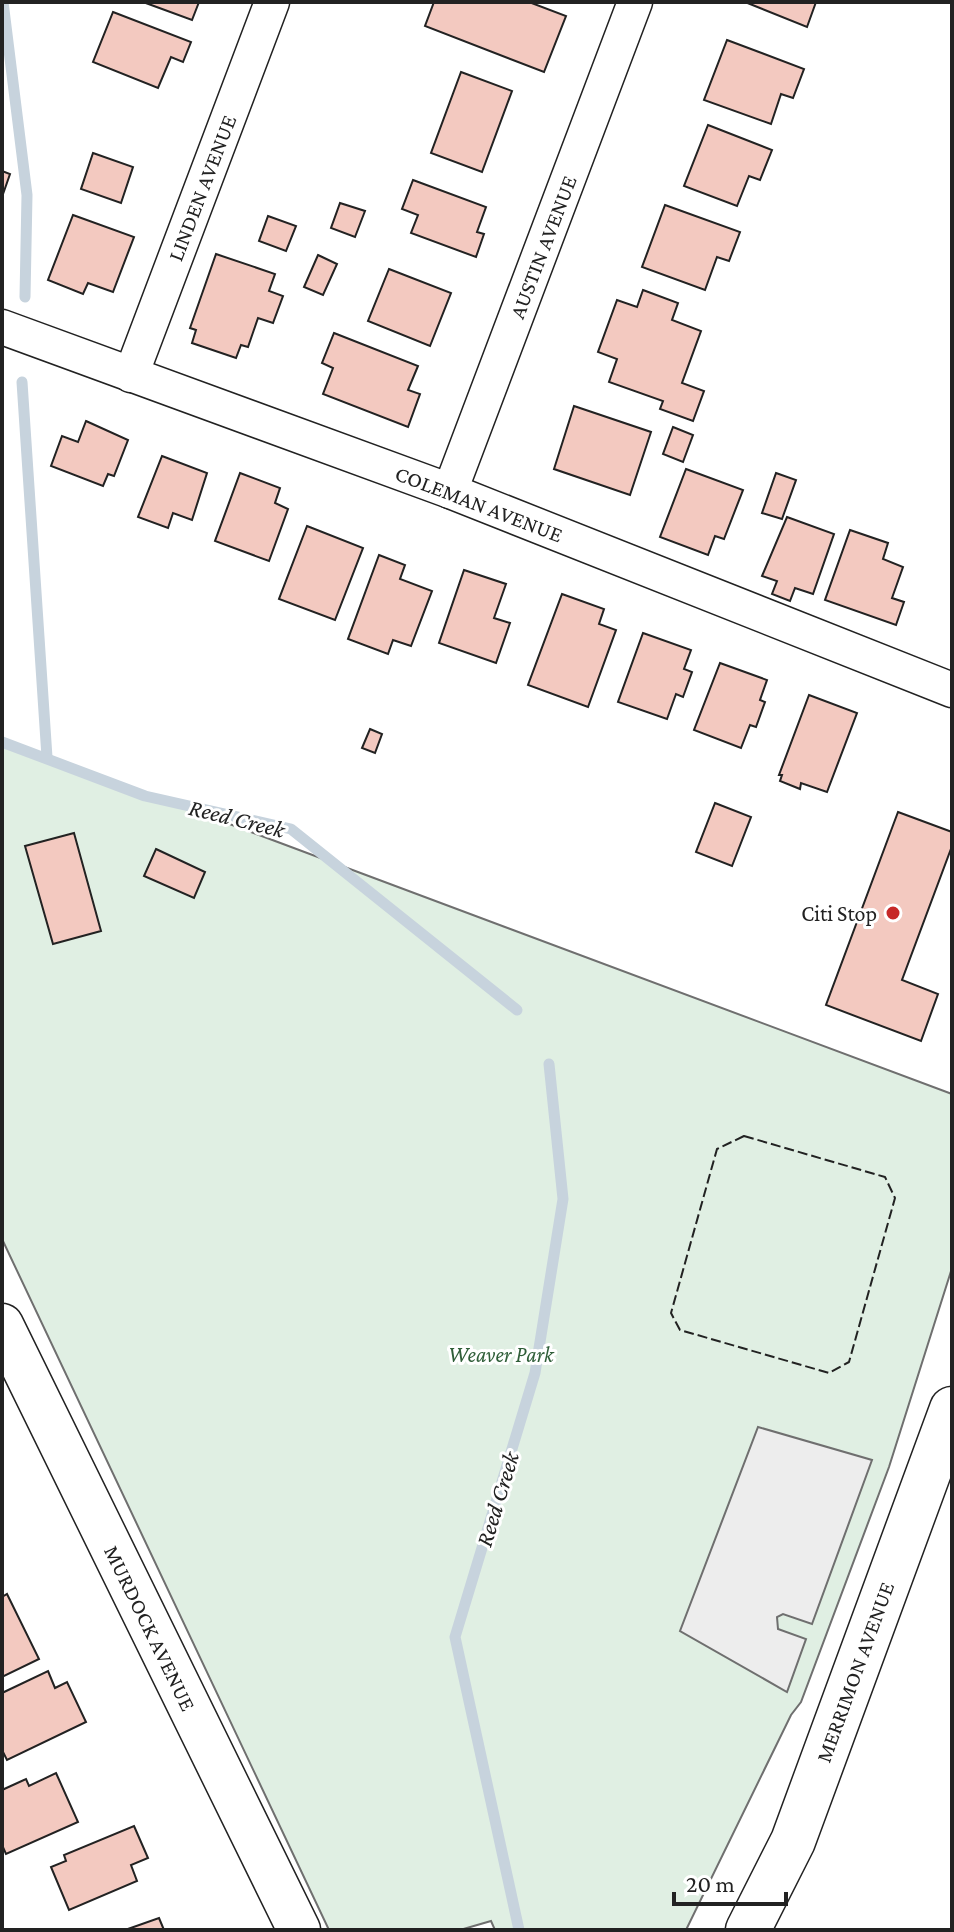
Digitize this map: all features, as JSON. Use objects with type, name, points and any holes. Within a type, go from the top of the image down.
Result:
[{"type":"main road","name":"MERRIMON AVENUE","points":[[748,1930],[793,1841],[952,1409]]},
{"type":"street","name":"LINDEN AVENUE","points":[[131,375],[272,2]]},
{"type":"street","name":"AUSTIN AVENUE","points":[[450,491],[635,2]]},
{"type":"street","name":"COLEMAN AVENUE","points":[[2,327],[450,491],[952,690]]},
{"type":"street","name":"MURDOCK AVENUE","points":[[2,1325],[299,1930]]},
{"type":"green space","name":"Weaver Park","points":[[2,739],[952,1094],[952,1268],[889,1467],[801,1702],[791,1715],[686,1930],[495,1930],[491,1921],[460,1930],[329,1930],[2,1239]]},
{"type":"shaded area","points":[[758,1427],[872,1460],[812,1624],[783,1614],[777,1617],[778,1629],[806,1639],[787,1692],[680,1631]]},
{"type":"building","points":[[143,2],[199,2],[192,20]]},
{"type":"building","points":[[434,2],[529,2],[566,16],[544,72],[425,26]]},
{"type":"building","points":[[745,2],[816,2],[807,27]]},
{"type":"building","points":[[113,12],[191,42],[183,62],[171,57],[158,88],[93,62]]},
{"type":"building","points":[[727,40],[804,69],[793,98],[781,94],[771,124],[704,100]]},
{"type":"building","points":[[461,72],[512,91],[482,172],[431,153]]},
{"type":"building","points":[[708,125],[772,150],[760,180],[749,176],[737,206],[684,186]]},
{"type":"building","points":[[93,153],[133,167],[121,203],[81,189]]},
{"type":"building","points":[[2,171],[10,174],[2,197]]},
{"type":"building","points":[[413,180],[486,207],[477,232],[484,234],[476,257],[411,233],[418,215],[402,209]]},
{"type":"building","points":[[340,203],[365,211],[355,237],[331,228]]},
{"type":"building","points":[[665,205],[740,232],[729,261],[717,257],[705,290],[642,267]]},
{"type":"building","points":[[73,215],[134,237],[113,292],[88,283],[83,294],[48,280]]},
{"type":"building","points":[[268,216],[296,226],[286,251],[259,241]]},
{"type":"building","points":[[216,254],[275,274],[269,291],[283,296],[273,323],[258,318],[248,347],[241,345],[236,358],[192,343],[196,330],[190,328]]},
{"type":"building","points":[[318,255],[337,264],[323,295],[304,287]]},
{"type":"building","points":[[389,269],[451,293],[430,346],[368,321]]},
{"type":"building","points":[[643,290],[678,303],[672,320],[701,331],[682,383],[704,391],[693,421],[660,409],[663,401],[609,382],[617,359],[598,352],[617,300],[637,307]]},
{"type":"building","points":[[334,333],[418,366],[408,390],[420,394],[408,427],[323,394],[333,368],[322,363]]},
{"type":"building","points":[[574,406],[651,432],[630,495],[554,469]]},
{"type":"building","points":[[86,421],[128,440],[114,476],[108,474],[103,486],[51,466],[62,436],[78,442]]},
{"type":"building","points":[[673,427],[693,435],[683,462],[663,454]]},
{"type":"building","points":[[162,456],[207,473],[192,520],[173,513],[168,528],[138,517]]},
{"type":"building","points":[[686,469],[743,490],[724,539],[715,536],[708,555],[660,537]]},
{"type":"building","points":[[240,473],[280,488],[275,503],[288,509],[269,561],[215,541]]},
{"type":"building","points":[[776,473],[796,480],[782,519],[762,513]]},
{"type":"building","points":[[787,517],[834,534],[813,594],[795,588],[790,601],[772,594],[777,581],[762,576]]},
{"type":"building","points":[[307,526],[363,548],[335,620],[279,599]]},
{"type":"building","points":[[850,530],[888,543],[883,559],[903,567],[892,598],[904,602],[896,625],[825,600]]},
{"type":"building","points":[[379,555],[405,565],[400,579],[432,591],[411,646],[393,640],[388,654],[348,639]]},
{"type":"building","points":[[464,570],[506,584],[494,618],[510,623],[496,663],[439,643]]},
{"type":"building","points":[[562,594],[604,609],[599,624],[616,630],[588,707],[528,685]]},
{"type":"building","points":[[643,633],[691,650],[684,669],[692,672],[683,697],[676,694],[667,719],[618,702]]},
{"type":"building","points":[[720,663],[767,680],[760,700],[765,702],[756,727],[750,725],[741,748],[694,730]]},
{"type":"building","points":[[809,695],[857,713],[827,792],[801,783],[800,789],[780,781],[782,775],[779,775]]},
{"type":"building","points":[[370,729],[382,734],[375,753],[362,748]]},
{"type":"building","points":[[715,803],[751,817],[732,866],[696,852]]},
{"type":"building","name":"Citi Stop","points":[[898,812],[952,832],[952,846],[902,980],[938,994],[921,1041],[826,1005]]},
{"type":"building","points":[[74,833],[101,931],[53,944],[25,846]]},
{"type":"building","points":[[156,849],[205,872],[194,898],[144,876]]},
{"type":"building","points":[[7,1594],[39,1659],[2,1677],[2,1597]]},
{"type":"building","points":[[48,1671],[55,1688],[67,1682],[86,1722],[7,1760],[2,1750],[2,1693]]},
{"type":"building","points":[[56,1773],[78,1822],[6,1854],[2,1845],[2,1790],[26,1779],[29,1786]]},
{"type":"building","points":[[134,1826],[148,1858],[131,1865],[137,1881],[69,1910],[51,1867],[66,1861],[64,1855]]},
{"type":"building","points":[[159,1918],[164,1930],[125,1930]]},
{"type":"waterway","points":[[3,2],[27,195],[25,297]]},
{"type":"waterway","points":[[22,382],[47,757]]},
{"type":"waterway","name":"Reed Creek","points":[[2,742],[145,796],[291,829],[517,1010]]},
{"type":"waterway","name":"Reed Creek","points":[[519,1930],[455,1637],[535,1373],[563,1199],[549,1064]]},
{"type":"fence","points":[[744,1136],[885,1177],[895,1198],[849,1362],[829,1373],[680,1330],[671,1313],[717,1149],[744,1136]]},
{"type":"place","name":"Citi Stop","points":[[893,913]]}]
